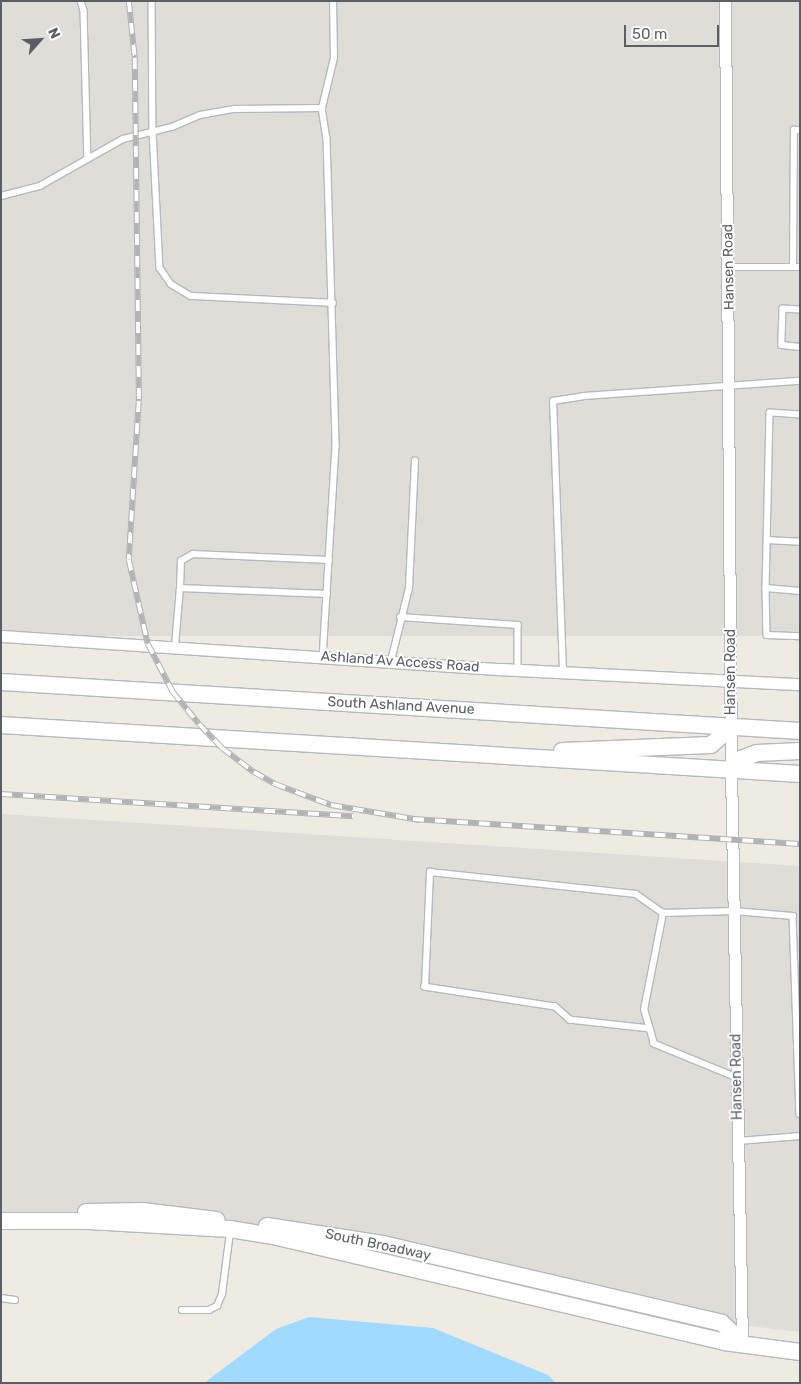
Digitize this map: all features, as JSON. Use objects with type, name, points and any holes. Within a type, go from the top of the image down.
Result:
[{"type":"main road","name":"South Ashland Avenue","points":[[1,682],[800,731]]},
{"type":"main road","points":[[1,726],[800,774]]},
{"type":"main road","points":[[535,758],[565,750],[711,745],[731,727]]},
{"type":"main road","points":[[731,770],[740,759],[757,753],[800,751]]},
{"type":"main road","name":"South Broadway","points":[[1,1212],[142,1211],[230,1226]]},
{"type":"main road","name":"South Broadway","points":[[1,1222],[88,1221],[308,1231],[375,1243],[722,1323],[742,1342]]},
{"type":"main road","points":[[742,1342],[800,1352]]},
{"type":"street","name":"Hansen Road","points":[[725,1],[730,267],[728,385],[731,770],[742,1342]]},
{"type":"street","name":"Ashland Av Access Road","points":[[1,636],[518,670],[800,684]]},
{"type":"lane","points":[[80,1],[84,10],[88,159]]},
{"type":"lane","points":[[152,1],[153,131],[160,268],[171,284],[191,296],[333,303]]},
{"type":"lane","points":[[323,656],[336,446],[327,138],[322,108],[334,58],[333,1]]},
{"type":"lane","points":[[1,196],[40,186],[123,139],[153,131],[200,114],[235,109],[322,108]]},
{"type":"lane","points":[[730,267],[796,267],[794,130],[800,130]]},
{"type":"lane","points":[[800,310],[783,309],[782,345],[800,347]]},
{"type":"lane","points":[[563,672],[553,401],[582,396],[800,380]]},
{"type":"lane","points":[[800,415],[770,413],[766,588],[767,635],[800,636]]},
{"type":"lane","points":[[390,661],[409,588],[415,461]]},
{"type":"lane","points":[[767,540],[800,542]]},
{"type":"lane","points":[[175,646],[181,561],[193,554],[329,560]]},
{"type":"lane","points":[[180,588],[327,594]]},
{"type":"lane","points":[[766,588],[800,591]]},
{"type":"lane","points":[[400,617],[518,625],[518,670]]},
{"type":"lane","points":[[650,1029],[570,1020],[555,1007],[425,987],[430,872],[636,894],[663,913],[734,910],[793,916],[800,1114]]},
{"type":"lane","points":[[663,913],[647,984],[644,1010],[654,1044],[737,1078]]},
{"type":"lane","points":[[738,1141],[800,1136]]},
{"type":"lane","points":[[182,1310],[209,1310],[217,1306],[222,1294],[230,1226]]},
{"type":"lane","points":[[1,1298],[15,1300]]},
{"type":"shaded area","points":[[1,1],[800,1],[800,636],[1,636]]},
{"type":"shaded area","points":[[1,814],[800,866],[800,1332],[722,1323],[383,1244],[93,1212],[1,1212]]},
{"type":"water","points":[[309,1317],[433,1328],[548,1375],[556,1383],[204,1383],[276,1329]]},
{"type":"railway","points":[[129,1],[135,58],[139,401],[129,560],[148,644],[173,692],[199,724],[222,748],[254,772],[275,784],[331,805],[420,820]]},
{"type":"railway","points":[[1,794],[353,816]]},
{"type":"railway","points":[[413,819],[800,844]]}]
